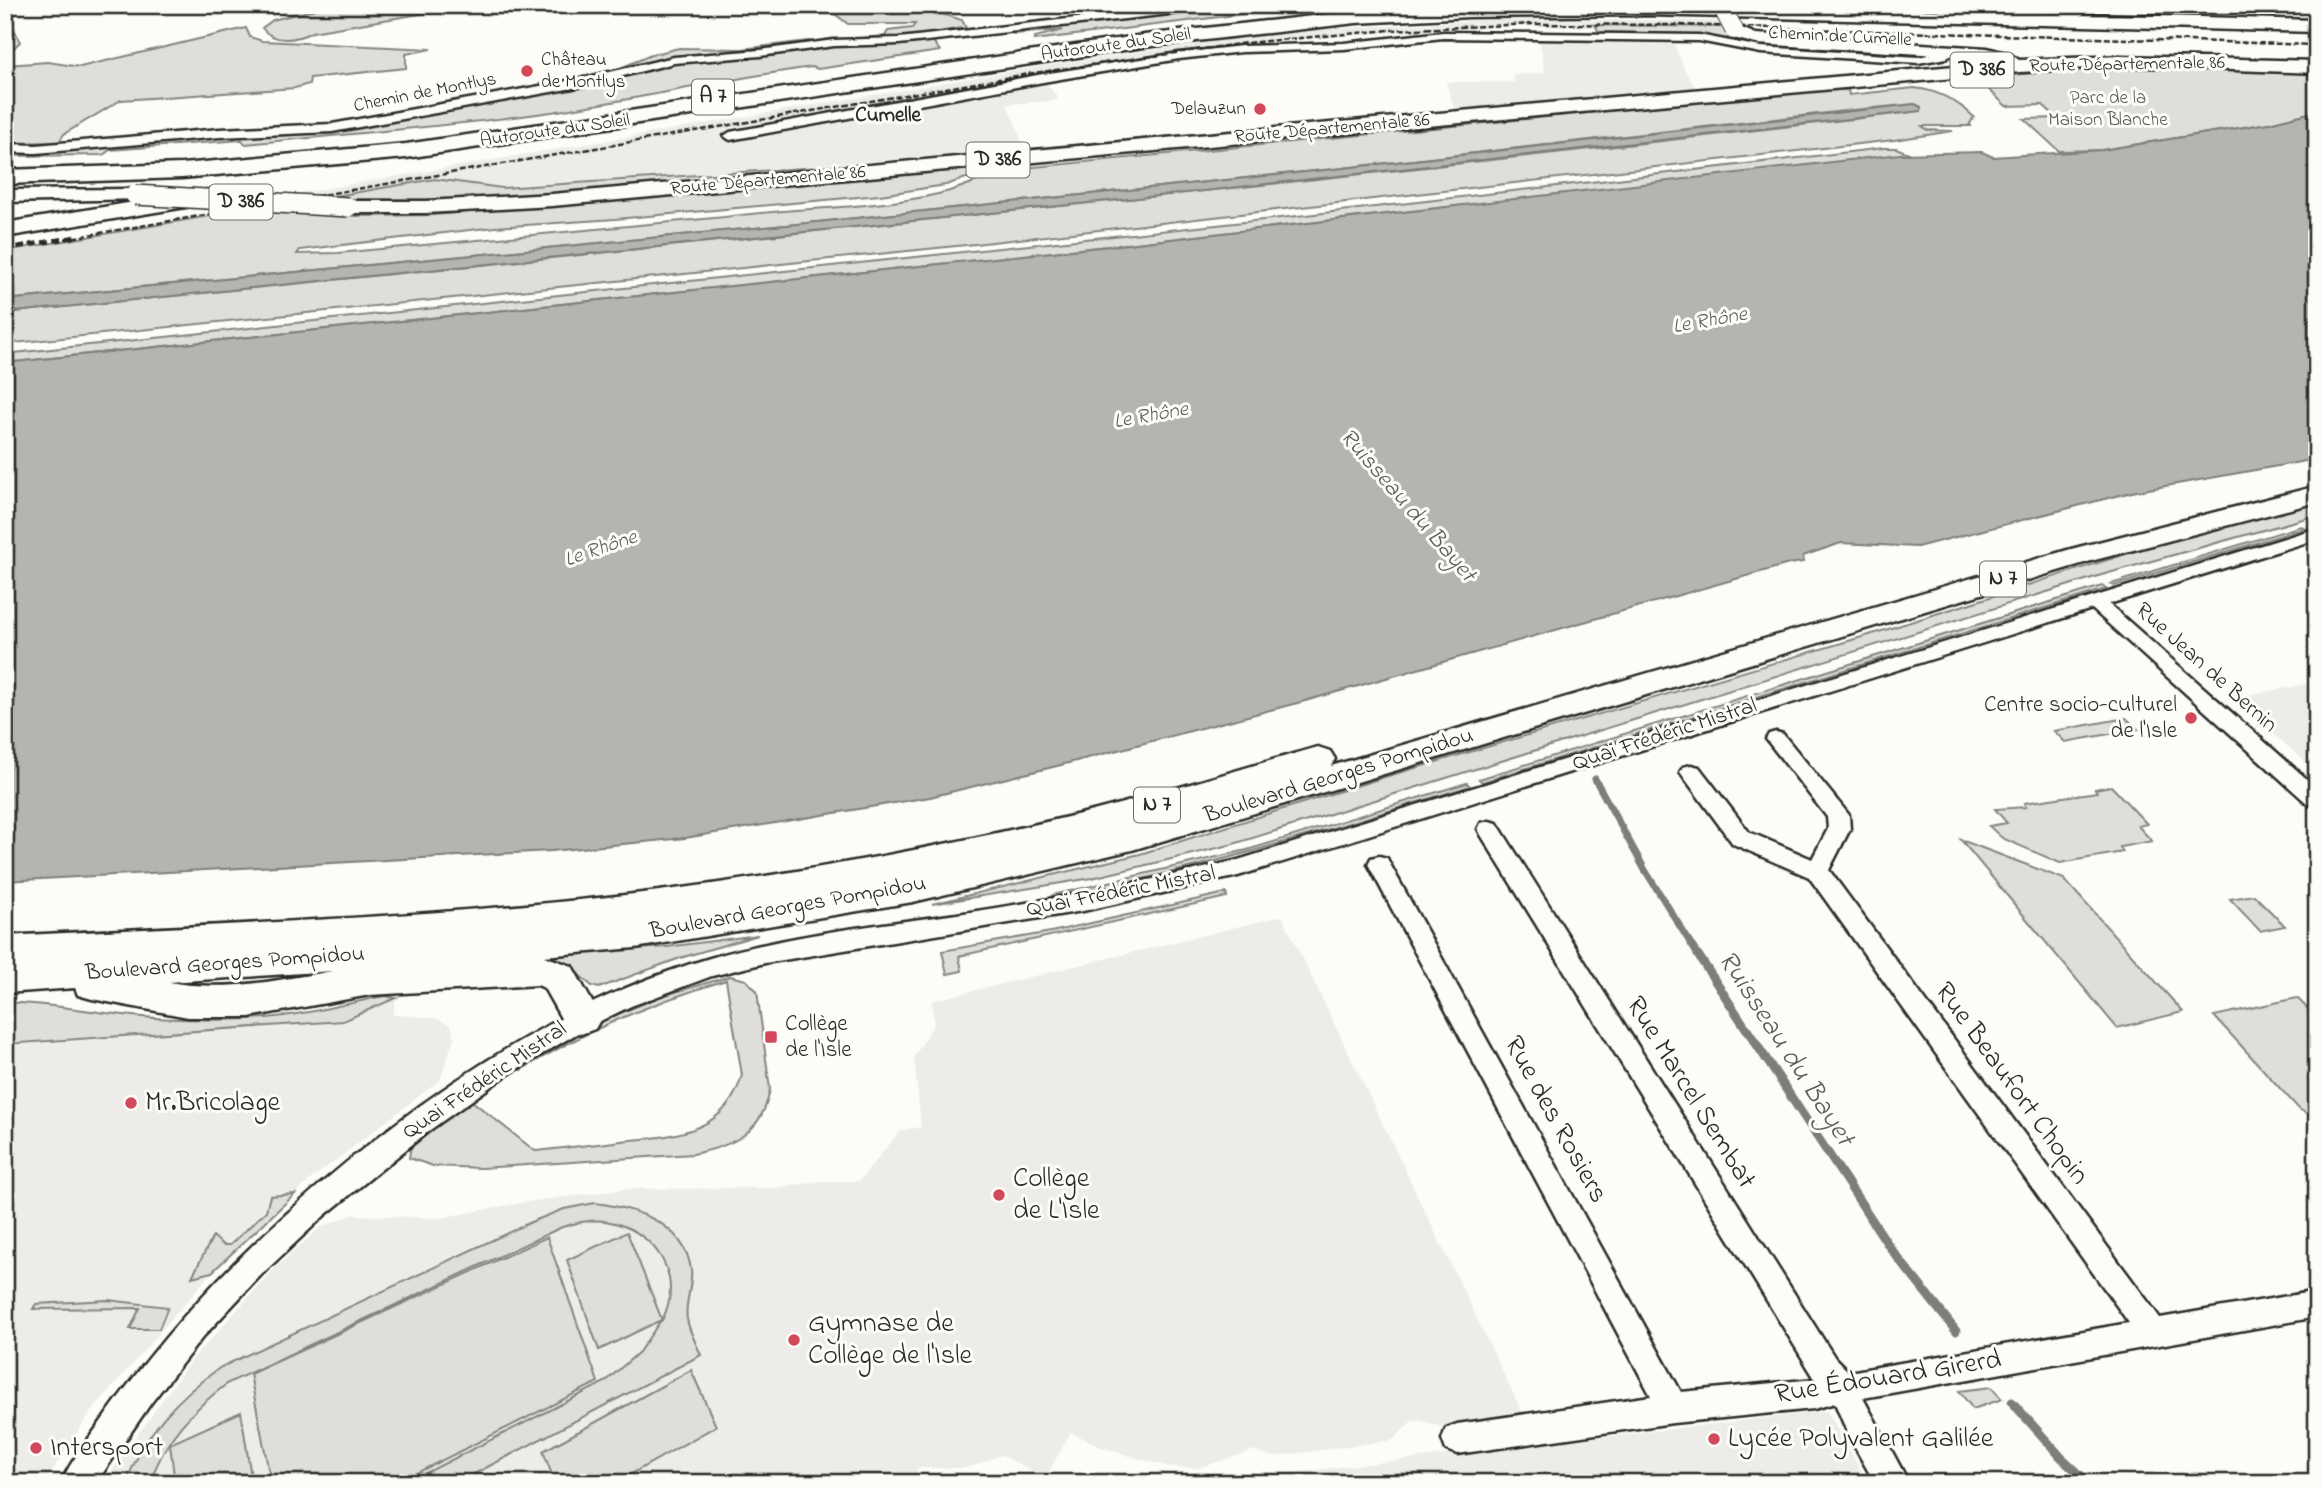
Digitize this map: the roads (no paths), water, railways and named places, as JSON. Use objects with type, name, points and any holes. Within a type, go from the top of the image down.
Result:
[{"type":"highway","name":"Autoroute du Soleil","points":[[5,166],[189,160],[387,143],[524,126],[1185,26],[1418,5]]},
{"type":"highway","points":[[1827,5],[2317,18]]},
{"type":"highway","name":"Autoroute du Soleil","points":[[5,177],[259,166],[406,151],[1157,39],[1298,22],[1407,14],[1635,9],[2317,26]]},
{"type":"highway","points":[[5,230],[488,148],[526,135]]},
{"type":"main road","name":"Route Départementale 86","points":[[5,196],[135,195],[348,207],[426,208],[552,200],[2020,66],[2122,61],[2317,67]]},
{"type":"main road","name":"Boulevard Georges Pompidou","points":[[5,951],[558,916],[710,898],[911,864],[1071,828],[1183,798],[2164,510],[2317,477]]},
{"type":"main road","name":"Boulevard Georges Pompidou","points":[[5,978],[521,944],[635,933],[730,920],[913,888],[1051,858],[1144,834],[2081,555],[2317,494]]},
{"type":"main road","points":[[45,975],[188,1001],[249,1001],[370,981],[540,970],[558,977],[581,1018]]},
{"type":"street","name":"Chemin de Montlys","points":[[5,148],[36,149],[220,133],[332,128],[584,82],[674,60],[760,53],[834,43],[899,41],[1224,5]]},
{"type":"street","points":[[1721,5],[1734,30],[1746,38],[1994,54],[2020,66]]},
{"type":"street","name":"Chemin de Cumelle","points":[[730,136],[1042,78],[1230,50],[1334,47],[1469,34],[1699,38],[1761,50],[1918,60],[1937,58],[1945,50]]},
{"type":"street","name":"Quai Frédéric Mistral","points":[[77,1483],[140,1393],[180,1342],[258,1258],[329,1195],[408,1132],[513,1057],[581,1018],[672,979],[761,954],[828,941],[1120,897],[1248,865],[2317,533]]},
{"type":"street","name":"Rue Jean de Bernin","points":[[2094,601],[2317,800]]},
{"type":"street","points":[[1691,772],[1741,838],[1817,871],[1839,829],[1838,816],[1776,739]]},
{"type":"street","name":"Rue Marcel Sembat","points":[[1489,829],[1825,1368],[1843,1387],[1861,1428],[1893,1483]]},
{"type":"street","name":"Rue des Rosiers","points":[[1379,864],[1674,1408]]},
{"type":"street","name":"Rue Beaufort Chopin","points":[[1817,871],[2154,1333]]},
{"type":"street","name":"Rue Édouard Girerd","points":[[1457,1439],[1674,1408],[1814,1394],[2317,1304]]},
{"type":"water","points":[[1915,104],[1921,107],[1921,111],[1168,195],[5,313],[5,300],[1334,169]]},
{"type":"water","name":"Le Rhône","points":[[2317,111],[2317,459],[2132,492],[1917,547],[1841,543],[1803,556],[1804,562],[1305,701],[930,797],[685,838],[551,851],[5,881],[5,363],[1128,244],[1900,154],[1982,152],[1993,157],[2102,150],[2269,123]]},
{"type":"waterway","name":"Ruisseau du Bayet","points":[[1595,779],[1645,870],[1699,957]]},
{"type":"waterway","name":"Ruisseau du Bayet","points":[[1698,955],[1891,1249],[1956,1331]]},
{"type":"waterway","name":"Ruisseau du Bayet","points":[[2012,1402],[2061,1457],[2089,1483]]},
{"type":"railway","points":[[65,239],[1034,73],[1246,43],[1390,30],[1534,24],[1680,25],[2317,45]]},
{"type":"railway","points":[[5,249],[75,237]]},
{"type":"place","name":"Château de Montlys","points":[[527,71]]},
{"type":"place","name":"Delauzun","points":[[1260,109]]},
{"type":"place","name":"Centre socio-culturel de l'Isle","points":[[2191,718]]},
{"type":"place","name":"Collège de l'Isle","points":[[771,1037]]},
{"type":"place","name":"Mr.Bricolage","points":[[131,1103]]},
{"type":"place","name":"Collège de L'Isle","points":[[999,1195]]},
{"type":"place","name":"Gymnase de Collège de l'Isle","points":[[794,1340]]},
{"type":"place","name":"Lycée Polyvalent Galilée","points":[[1714,1439]]},
{"type":"place","name":"Intersport","points":[[36,1448]]},
{"type":"district","name":"Cumelle","points":[[888,116]]},
{"type":"park label","name":"Parc de la Maison Blanche","points":[[2108,109]]}]
